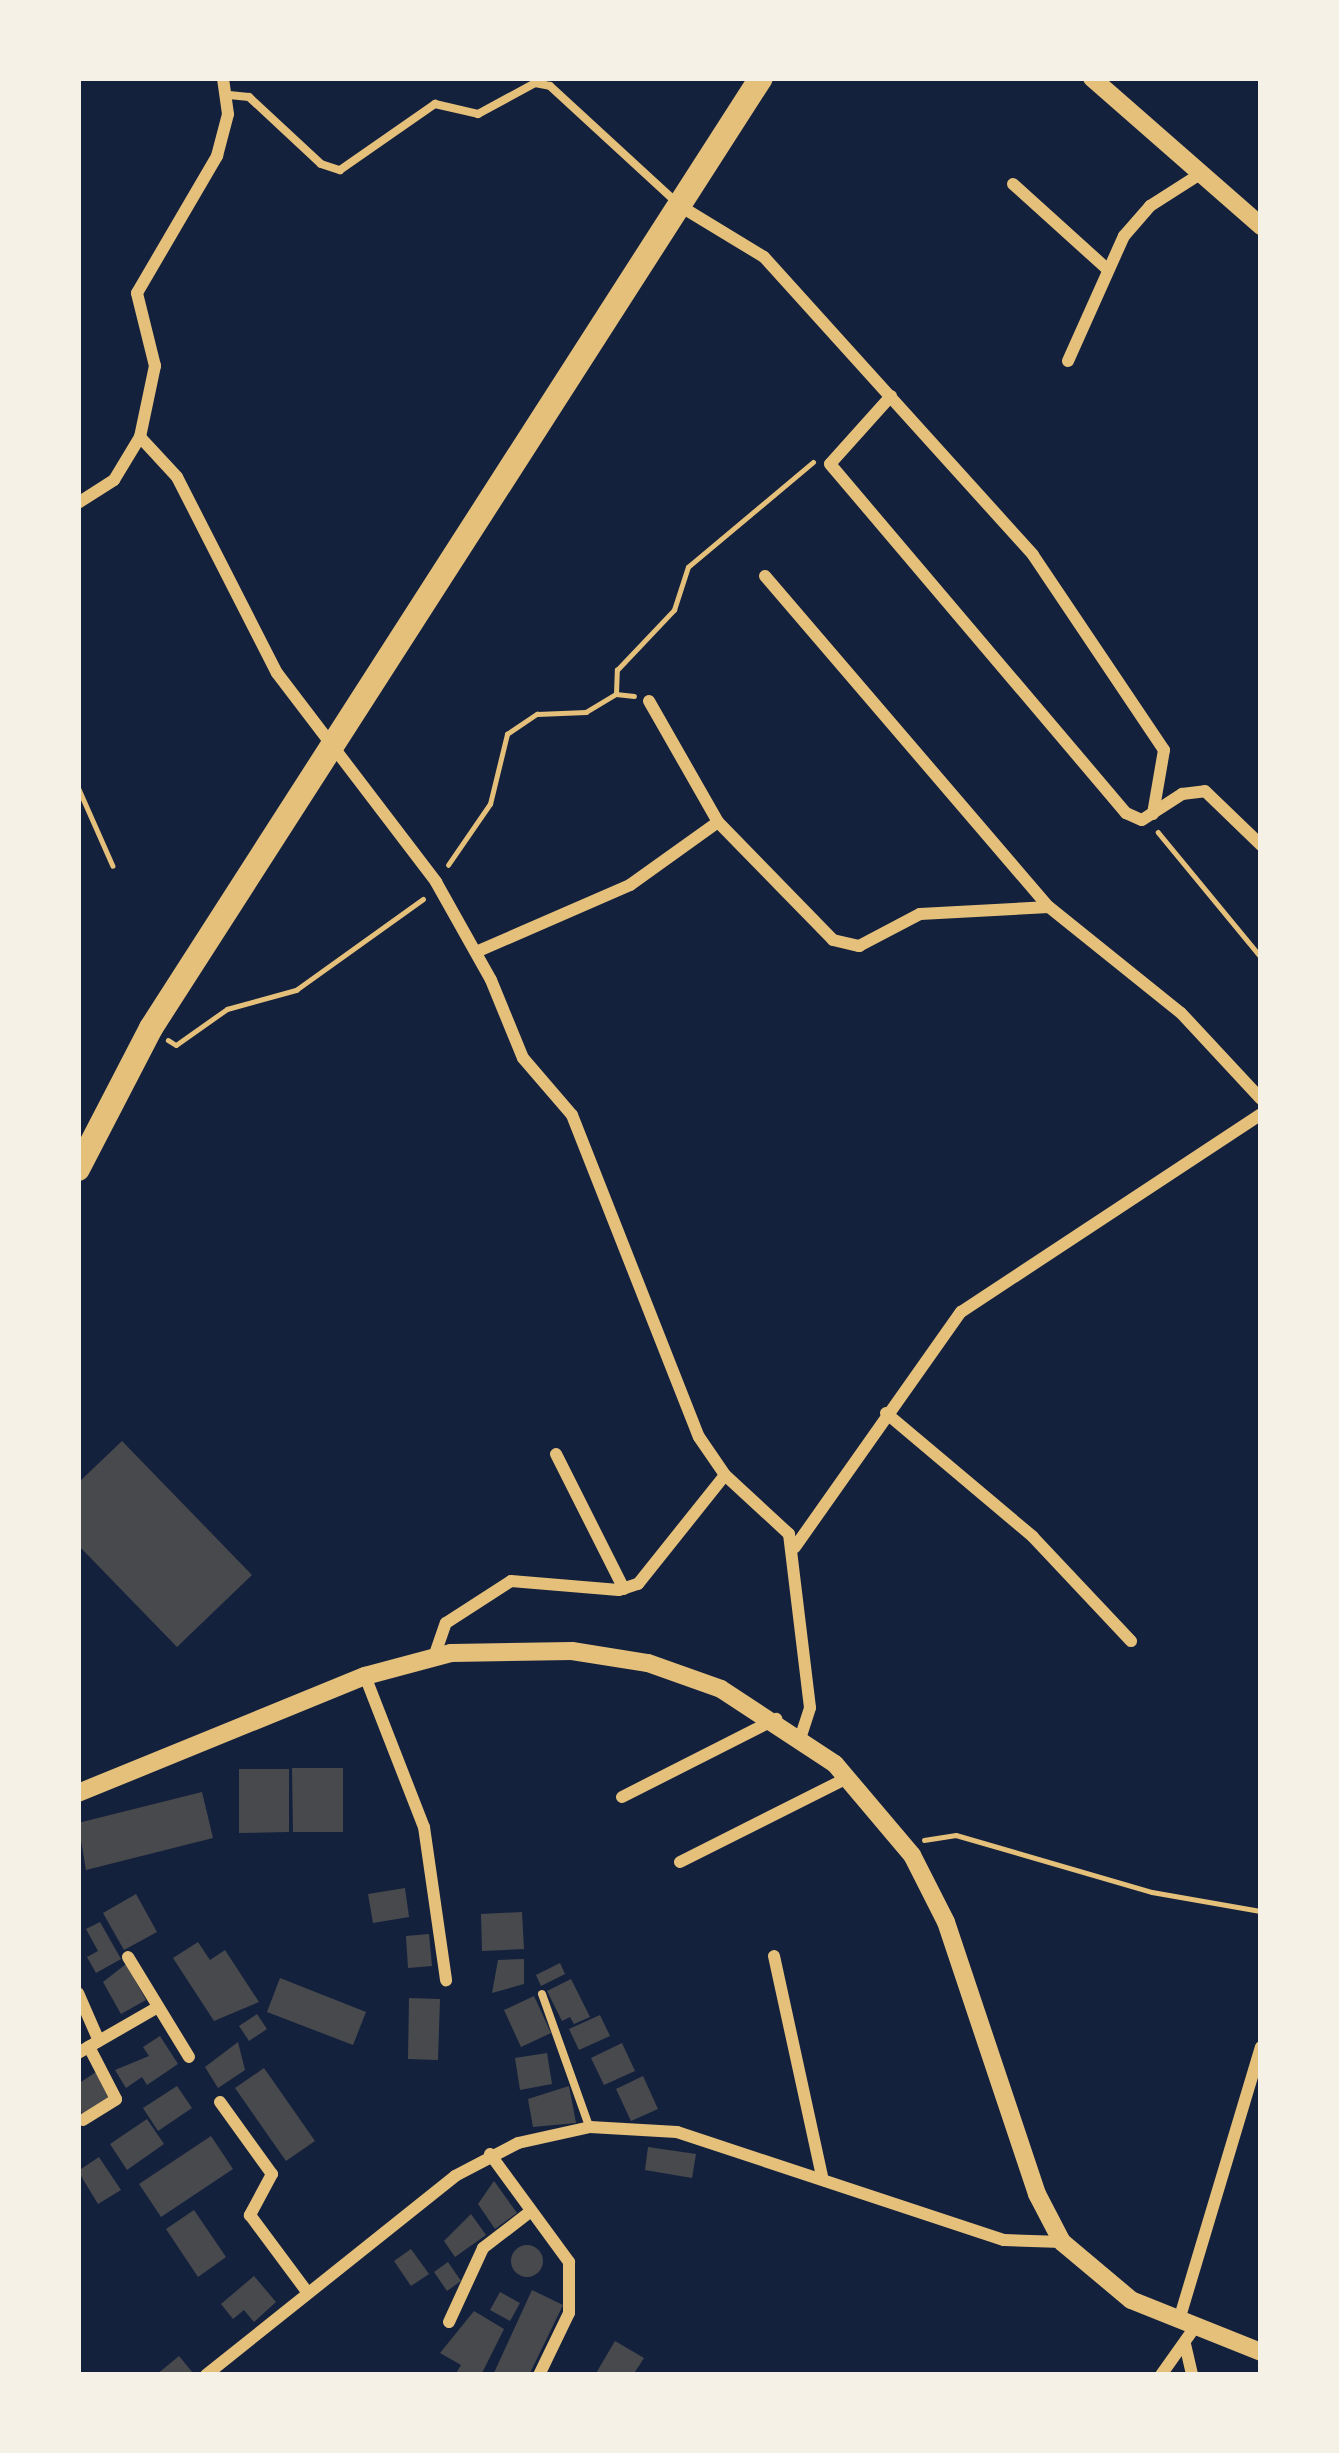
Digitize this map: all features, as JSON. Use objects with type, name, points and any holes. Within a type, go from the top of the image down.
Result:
[{"type":"main road","points":[[78,1169],[151,1028],[760,78]]},
{"type":"street","points":[[78,503],[114,480],[140,437],[154,366],[139,321],[140,281],[208,177],[229,95],[224,78]]},
{"type":"street","points":[[1092,78],[1261,226]]},
{"type":"street","points":[[1068,361],[1105,268],[1137,218],[1200,174]]},
{"type":"street","points":[[1013,184],[1105,268]]},
{"type":"street","points":[[679,206],[747,241],[1033,555],[1164,750],[1154,814]]},
{"type":"street","points":[[891,396],[830,464],[1126,813],[1154,814],[1182,794],[1205,791],[1261,845]]},
{"type":"street","points":[[140,437],[178,477],[277,673],[421,861],[476,952],[524,1058],[572,1115],[699,1437],[725,1475],[783,1525],[795,1547],[810,1708],[801,1735]]},
{"type":"street","points":[[765,576],[1049,908],[1181,1013],[1261,1100]]},
{"type":"street","points":[[649,701],[718,822],[847,946],[920,914],[1049,908]]},
{"type":"street","points":[[476,952],[630,885],[718,822]]},
{"type":"street","points":[[795,1547],[961,1312],[1261,1114]]},
{"type":"street","points":[[886,1413],[1034,1538],[1131,1642]]},
{"type":"street","points":[[556,1454],[624,1589]]},
{"type":"street","points":[[434,1657],[446,1623],[511,1581],[624,1589],[652,1571],[725,1475]]},
{"type":"street","points":[[78,1793],[365,1676],[434,1657],[522,1648],[610,1656],[686,1675],[801,1735],[849,1777],[907,1846],[946,1922],[1037,2194],[1062,2242],[1117,2290],[1186,2330],[1261,2352]]},
{"type":"street","points":[[365,1676],[424,1827],[446,1980]]},
{"type":"street","points":[[622,1797],[776,1719]]},
{"type":"street","points":[[680,1862],[849,1777]]},
{"type":"street","points":[[774,1956],[823,2180]]},
{"type":"street","points":[[128,1958],[189,2057]]},
{"type":"street","points":[[78,1993],[89,2047],[116,2099],[83,2120]]},
{"type":"street","points":[[89,2047],[158,2007]]},
{"type":"street","points":[[1161,2375],[1186,2330],[1261,2047]]},
{"type":"street","points":[[220,2102],[272,2174],[250,2215],[308,2293]]},
{"type":"street","points":[[206,2375],[490,2154],[590,2128],[677,2132],[1029,2246],[1062,2242]]},
{"type":"street","points":[[490,2154],[569,2262],[574,2290],[539,2375]]},
{"type":"street","points":[[449,2322],[483,2248],[530,2212]]},
{"type":"street","points":[[1186,2330],[1192,2375]]},
{"type":"lane","points":[[229,95],[249,97],[321,164],[340,170],[435,104],[478,114],[536,83],[550,86],[679,206]]},
{"type":"lane","points":[[542,1994],[590,2128]]},
{"type":"path","points":[[616,694],[617,670],[674,610],[688,567],[814,460],[837,457]]},
{"type":"path","points":[[78,787],[113,866]]},
{"type":"path","points":[[1154,814],[1159,837],[1261,957]]},
{"type":"path","points":[[907,1846],[956,1835],[1152,1892],[1261,1911]]},
{"type":"building","points":[[122,1441],[252,1575],[177,1647],[78,1545],[78,1483]]},
{"type":"building","points":[[292,1768],[343,1768],[343,1832],[293,1832]]},
{"type":"building","points":[[239,1769],[289,1769],[289,1832],[239,1833]]},
{"type":"building","points":[[202,1792],[213,1838],[86,1870],[78,1823]]},
{"type":"building","points":[[405,1888],[409,1917],[373,1923],[368,1894]]},
{"type":"building","points":[[136,1894],[157,1932],[124,1950],[103,1913]]},
{"type":"building","points":[[522,1912],[524,1949],[482,1951],[481,1914]]},
{"type":"building","points":[[100,1922],[121,1959],[96,1973],[87,1957],[98,1951],[86,1929]]},
{"type":"building","points":[[429,1934],[432,1966],[408,1968],[406,1936]]},
{"type":"building","points":[[198,1942],[210,1960],[225,1950],[259,2002],[214,2021],[173,1958]]},
{"type":"building","points":[[524,1959],[524,1984],[492,1993],[498,1960]]},
{"type":"building","points":[[560,1963],[565,1974],[541,1986],[536,1975]]},
{"type":"building","points":[[126,1964],[146,2000],[121,2014],[103,1982]]},
{"type":"building","points":[[280,1978],[366,2012],[353,2045],[267,2012]]},
{"type":"building","points":[[571,1979],[590,2017],[574,2024],[570,2017],[562,2021],[547,1991]]},
{"type":"building","points":[[534,1996],[551,2033],[521,2047],[504,2010]]},
{"type":"building","points":[[409,1998],[440,1999],[438,2060],[408,2059]]},
{"type":"building","points":[[257,2014],[267,2029],[249,2041],[239,2026]]},
{"type":"building","points":[[600,2015],[610,2036],[579,2050],[569,2029]]},
{"type":"building","points":[[160,2036],[178,2064],[147,2085],[142,2077],[126,2088],[115,2070],[149,2056],[143,2047]]},
{"type":"building","points":[[238,2042],[245,2070],[218,2088],[205,2067]]},
{"type":"building","points":[[622,2043],[635,2071],[604,2085],[591,2058]]},
{"type":"building","points":[[547,2053],[552,2084],[520,2090],[515,2058]]},
{"type":"building","points":[[264,2068],[315,2141],[286,2161],[235,2088]]},
{"type":"building","points":[[96,2072],[112,2096],[82,2117],[78,2084]]},
{"type":"building","points":[[643,2076],[658,2109],[631,2121],[616,2089]]},
{"type":"building","points":[[177,2086],[192,2108],[158,2131],[143,2108]]},
{"type":"building","points":[[569,2086],[576,2123],[533,2127],[528,2099]]},
{"type":"building","points":[[147,2119],[164,2144],[127,2170],[110,2144]]},
{"type":"building","points":[[211,2136],[233,2169],[161,2217],[139,2184]]},
{"type":"building","points":[[648,2147],[696,2154],[692,2178],[645,2170]]},
{"type":"building","points":[[99,2157],[121,2190],[98,2204],[78,2171]]},
{"type":"building","points":[[494,2181],[517,2213],[495,2229],[478,2204]]},
{"type":"building","points":[[194,2210],[226,2257],[198,2277],[166,2229]]},
{"type":"building","points":[[471,2214],[486,2235],[455,2257],[444,2241]]},
{"type":"building","points":[[527,2245],[538,2250],[543,2261],[538,2272],[527,2277],[516,2272],[511,2261],[516,2250]]},
{"type":"building","points":[[411,2249],[429,2274],[411,2286],[394,2261]]},
{"type":"building","points":[[448,2262],[461,2281],[447,2291],[434,2272]]},
{"type":"building","points":[[254,2276],[276,2302],[254,2322],[244,2310],[233,2319],[221,2304]]},
{"type":"building","points":[[532,2290],[563,2305],[529,2375],[493,2375]]},
{"type":"building","points":[[500,2292],[520,2303],[510,2321],[490,2310]]},
{"type":"building","points":[[474,2311],[504,2329],[481,2375],[455,2375],[461,2365],[440,2353]]},
{"type":"building","points":[[615,2341],[644,2358],[633,2375],[595,2375]]},
{"type":"building","points":[[179,2356],[193,2373],[156,2375]]}]
